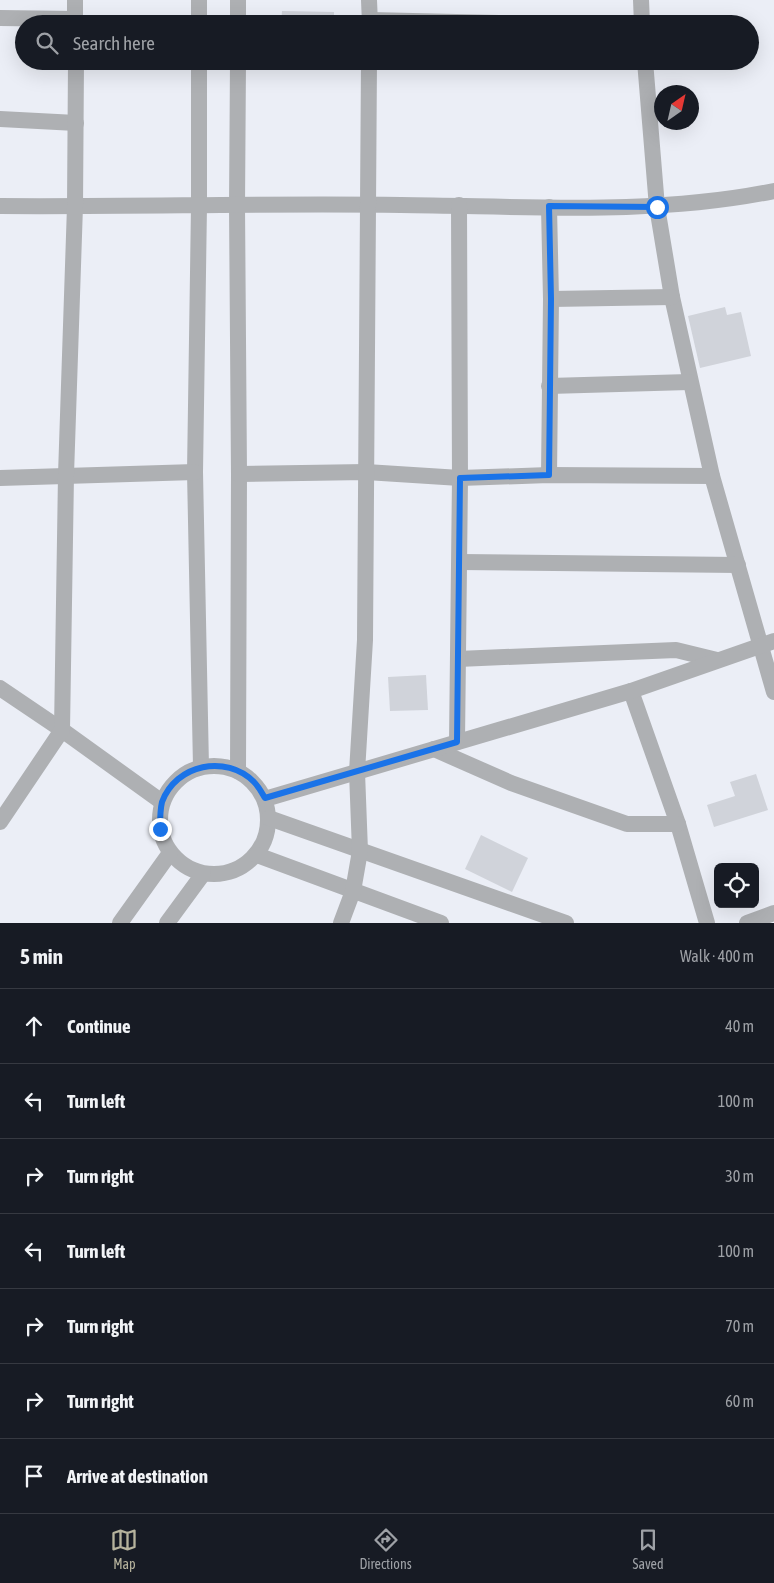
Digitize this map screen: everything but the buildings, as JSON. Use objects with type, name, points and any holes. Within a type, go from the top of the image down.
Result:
[{"type":"street","points":[[75,0],[75,15]]},
{"type":"street","points":[[199,0],[199,15]]},
{"type":"street","points":[[238,0],[238,15]]},
{"type":"street","points":[[370,0],[370,15]]},
{"type":"street","points":[[641,0],[642,15]]},
{"type":"street","points":[[0,18],[15,19]]},
{"type":"street","points":[[3,813],[62,730],[66,475],[76,206],[76,70]]},
{"type":"street","points":[[199,70],[195,472],[201,767]]},
{"type":"street","points":[[238,70],[237,206],[240,474],[238,771]]},
{"type":"street","points":[[341,923],[353,891],[360,851],[357,772],[365,640],[369,70]]},
{"type":"street","points":[[646,70],[657,207],[672,297],[712,476],[738,565],[767,644],[774,692]]},
{"type":"street","points":[[0,119],[76,123]]},
{"type":"street","points":[[0,206],[367,204],[657,207],[774,192]]},
{"type":"street","points":[[457,742],[460,562],[459,205]]},
{"type":"street","points":[[549,206],[551,299],[549,475]]},
{"type":"street","points":[[551,299],[672,297]]},
{"type":"street","points":[[549,386],[690,382]]},
{"type":"street","points":[[0,478],[195,472]]},
{"type":"street","points":[[240,474],[366,472],[460,478],[549,475],[712,476]]},
{"type":"street","points":[[460,562],[738,565]]},
{"type":"street","points":[[265,798],[631,691],[767,644]]},
{"type":"street","points":[[458,659],[676,650],[718,661]]},
{"type":"street","points":[[0,688],[162,802]]},
{"type":"street","points":[[631,691],[678,824],[707,923]]},
{"type":"street","points":[[434,749],[511,783],[626,824],[678,824]]},
{"type":"street","points":[[220,765],[238,771],[254,782],[265,798],[270,818],[263,846],[257,856],[242,868],[222,875],[203,874],[184,866],[170,853],[160,829],[162,802],[173,783],[184,774],[201,767],[220,765]]},
{"type":"street","points":[[270,818],[566,923]]},
{"type":"street","points":[[120,923],[170,853]]},
{"type":"street","points":[[257,856],[441,923]]},
{"type":"street","points":[[167,923],[203,874]]},
{"type":"street","points":[[747,923],[774,913]]},
{"type":"route","points":[[160,829],[162,802],[173,783],[184,774],[201,767],[220,765],[238,771],[254,782],[265,798],[457,742],[460,478],[549,475],[551,299],[549,206],[657,207]]}]
